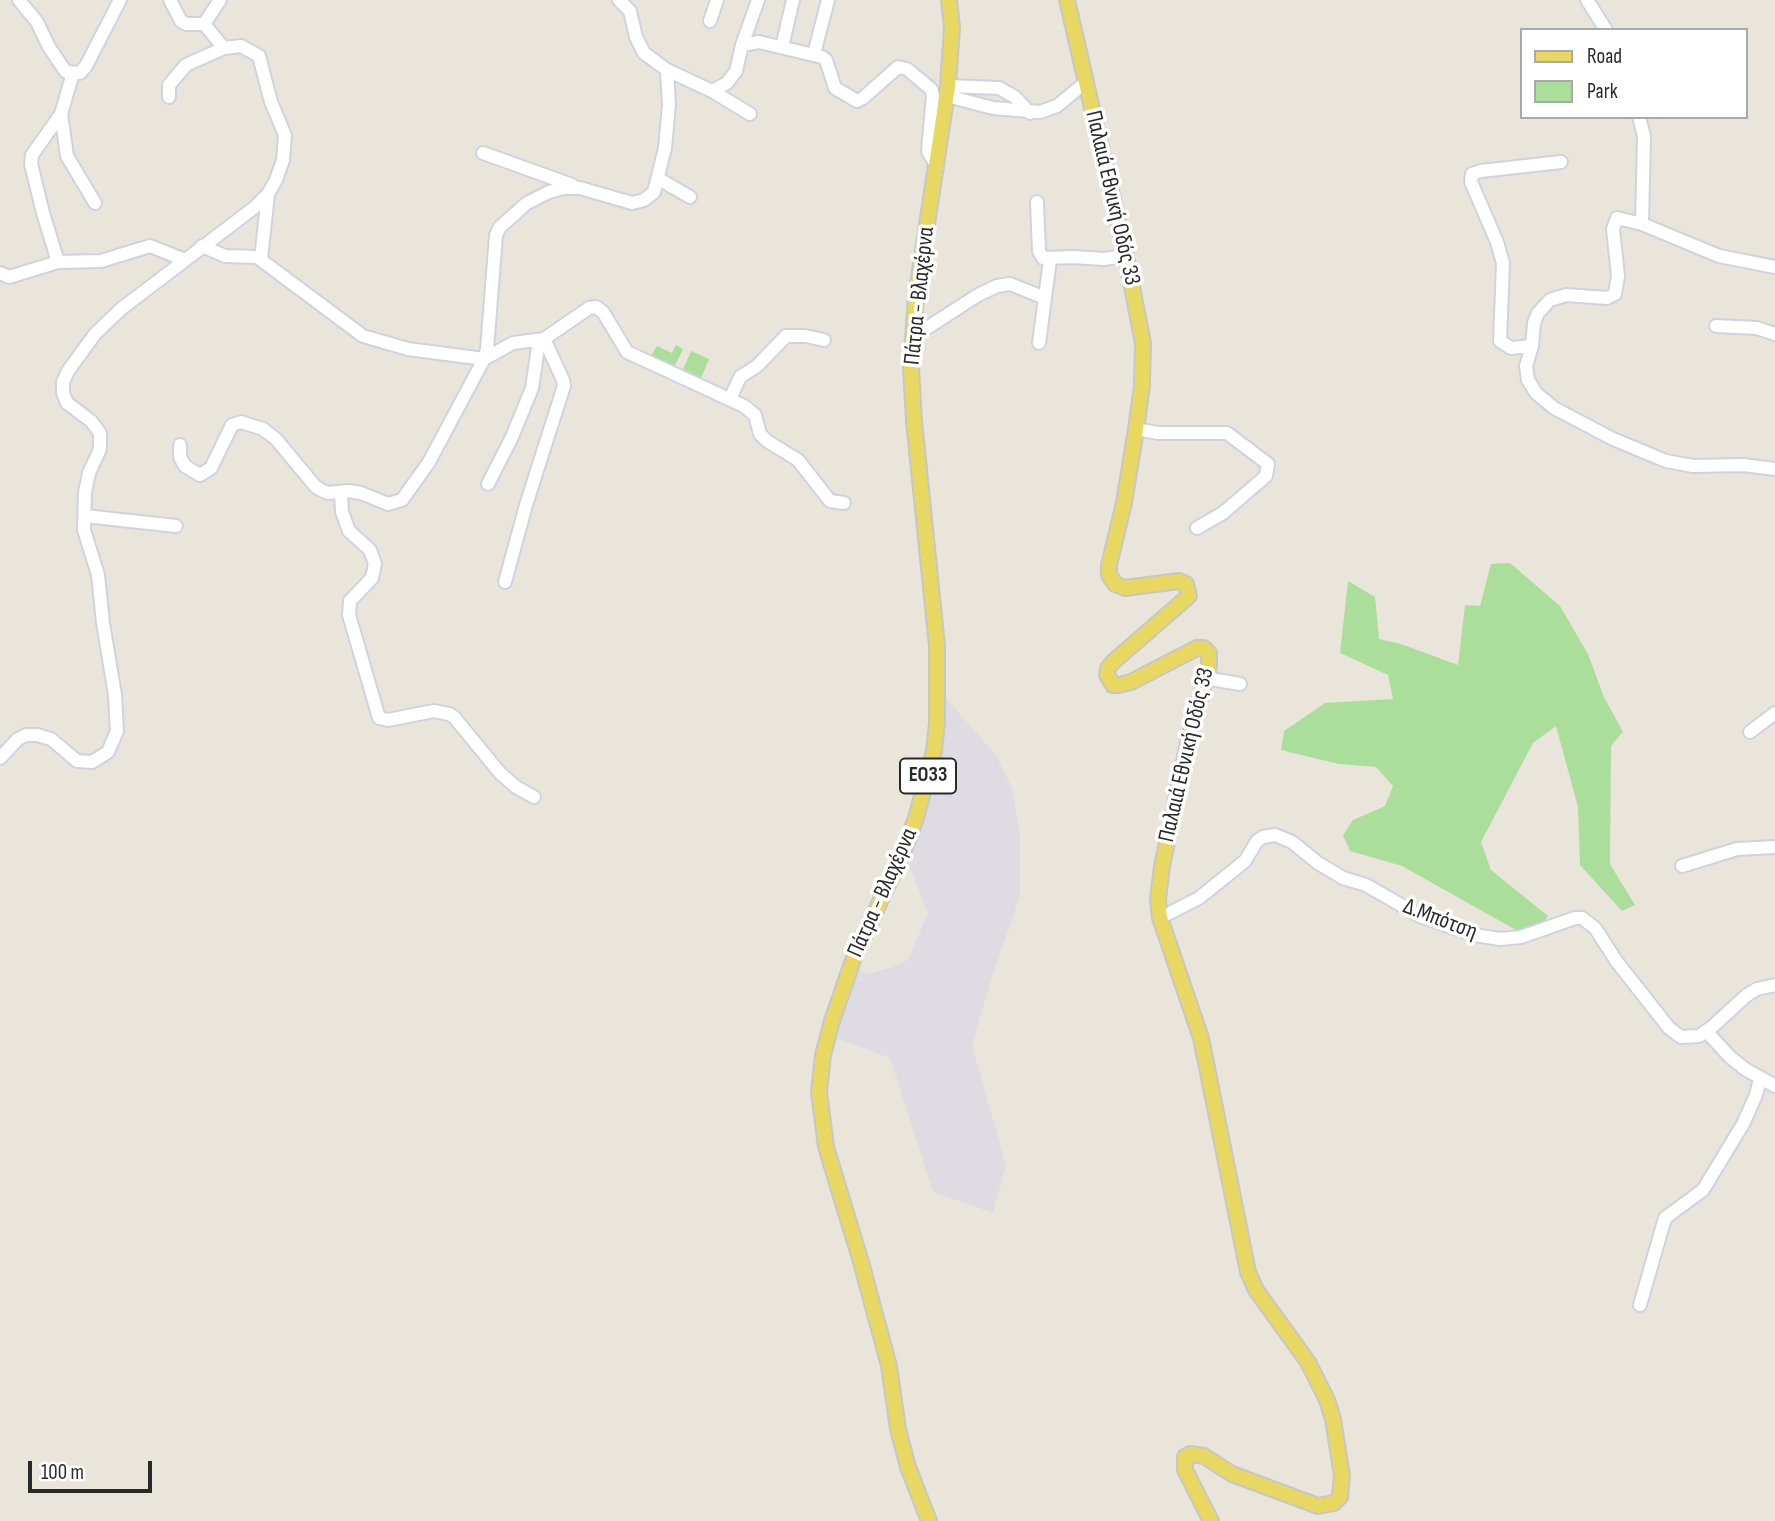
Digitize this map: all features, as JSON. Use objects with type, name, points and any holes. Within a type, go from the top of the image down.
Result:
[{"type":"main road","name":"Πάτρα - Βλαχέρνα","points":[[929,1521],[908,1467],[898,1429],[889,1366],[826,1147],[819,1092],[823,1055],[832,1021],[853,960],[916,818],[931,764],[937,723],[937,646],[911,366],[916,297],[947,91],[952,27],[949,0]]},
{"type":"main road","name":"Παλαιά Εθνική Οδός 33","points":[[1067,0],[1126,256],[1143,343],[1142,386],[1136,429],[1124,503],[1109,565],[1110,575],[1115,584],[1125,589],[1179,581],[1186,584],[1189,596],[1110,665],[1107,675],[1113,685],[1119,685],[1131,682],[1197,648],[1204,648],[1209,653],[1161,866],[1158,899],[1160,918],[1201,1038],[1248,1272],[1255,1290],[1308,1362],[1327,1400],[1337,1438],[1342,1476],[1340,1497],[1334,1503],[1318,1506],[1232,1474],[1204,1456],[1190,1454],[1185,1457],[1185,1470],[1211,1521]]},
{"type":"street","points":[[19,0],[37,22],[60,65],[66,72],[73,73],[80,73],[86,66],[120,0]]},
{"type":"street","points":[[170,0],[181,21],[186,24],[204,24]]},
{"type":"street","points":[[204,24],[220,0]]},
{"type":"street","points":[[619,0],[630,11],[635,37],[644,53],[667,70],[712,91],[750,114]]},
{"type":"street","points":[[710,21],[717,0]]},
{"type":"street","points":[[712,91],[727,83],[736,71],[758,0]]},
{"type":"street","points":[[782,47],[793,0]]},
{"type":"street","points":[[814,54],[828,0]]},
{"type":"street","points":[[1587,0],[1605,28]]},
{"type":"street","points":[[204,24],[224,48]]},
{"type":"street","points":[[742,45],[760,43],[814,54],[826,60],[835,89],[857,101],[898,67],[907,69],[931,89],[934,100],[928,151],[937,167]]},
{"type":"street","points":[[0,758],[18,739],[26,735],[37,735],[51,739],[77,761],[92,762],[108,752],[117,731],[115,695],[98,575],[86,541],[85,492],[89,473],[100,449],[100,433],[92,421],[67,403],[63,382],[80,352],[121,309],[268,194],[283,160],[285,135],[271,102],[259,55],[241,46],[224,48],[186,65],[169,85],[169,97]]},
{"type":"street","points":[[484,153],[580,188],[632,203],[644,200],[654,192],[665,148],[667,70]]},
{"type":"street","points":[[58,262],[31,164],[32,155],[61,114],[73,73]]},
{"type":"street","points":[[947,91],[993,108],[1030,113],[1049,111],[1057,107],[1086,82]]},
{"type":"street","points":[[947,91],[999,88],[1015,97],[1030,113]]},
{"type":"street","points":[[61,114],[67,156],[95,203]]},
{"type":"street","points":[[1640,119],[1644,136],[1642,224]]},
{"type":"street","points":[[1532,346],[1511,348],[1500,341],[1503,263],[1497,242],[1471,182],[1472,174],[1561,162]]},
{"type":"street","points":[[659,179],[690,197]]},
{"type":"street","points":[[180,446],[180,457],[185,466],[200,475],[211,468],[232,425],[242,422],[263,429],[276,439],[314,486],[328,492],[348,491],[388,504],[397,503],[407,496],[429,462],[484,359],[496,235],[500,227],[527,204],[549,192],[580,188]]},
{"type":"street","points":[[261,259],[268,194]]},
{"type":"street","points":[[1037,202],[1039,251],[1043,258],[1104,259],[1126,256]]},
{"type":"street","points":[[1775,267],[1720,256],[1619,217],[1613,223],[1618,284],[1615,294],[1607,298],[1566,295],[1550,300],[1538,313],[1534,323],[1532,346],[1526,366],[1528,380],[1536,393],[1554,408],[1613,439],[1666,461],[1693,466],[1743,465],[1775,469]]},
{"type":"street","points":[[0,272],[9,277],[58,262],[101,261],[150,246],[185,260]]},
{"type":"street","points":[[202,246],[225,256],[257,257],[363,336],[408,349],[484,359],[513,343],[541,340],[589,308],[596,307],[603,312],[627,352],[744,406],[755,415],[760,434],[767,441],[798,460],[830,501],[844,503]]},
{"type":"street","points":[[1039,343],[1050,260]]},
{"type":"street","points":[[913,337],[967,301],[997,286],[1010,284],[1045,298]]},
{"type":"street","points":[[1716,326],[1757,328],[1775,334]]},
{"type":"street","points":[[730,399],[740,377],[757,366],[786,336],[824,340]]},
{"type":"street","points":[[488,484],[512,437],[532,388],[541,340]]},
{"type":"street","points":[[505,582],[564,386],[541,340]]},
{"type":"street","points":[[1136,429],[1157,433],[1227,433],[1268,464],[1266,476],[1223,513],[1197,528]]},
{"type":"street","points":[[341,493],[342,512],[349,531],[370,551],[375,564],[372,578],[351,601],[349,615],[379,718],[388,720],[434,711],[449,714],[500,773],[516,788],[534,797]]},
{"type":"street","points":[[85,516],[176,526]]},
{"type":"street","points":[[1205,678],[1240,684]]},
{"type":"street","points":[[1750,732],[1775,713]]},
{"type":"street","name":"Δ.Μπότση","points":[[1160,918],[1199,898],[1245,861],[1257,841],[1275,835],[1292,842],[1318,863],[1343,878],[1366,885],[1420,916],[1474,935],[1500,939],[1521,937],[1567,920],[1582,918],[1595,928],[1617,962],[1675,1034],[1689,1038],[1706,1031]]},
{"type":"street","points":[[1682,866],[1737,849],[1775,847]]},
{"type":"street","points":[[1775,985],[1757,989],[1747,995],[1706,1031],[1730,1057],[1760,1079],[1775,1086]]},
{"type":"street","points":[[1640,1306],[1665,1218],[1703,1190],[1743,1124],[1760,1079]]},
{"type":"shaded area","points":[[946,698],[996,755],[1012,788],[1020,833],[1020,897],[992,976],[972,1046],[1006,1165],[993,1213],[933,1192],[890,1058],[834,1037],[859,970],[869,974],[908,960],[928,913],[909,865],[940,759],[946,727]]},
{"type":"green space","points":[[676,345],[683,349],[673,370],[649,359],[657,346],[672,353]]},
{"type":"green space","points":[[691,351],[709,359],[700,381],[681,374]]},
{"type":"green space","points":[[1510,563],[1560,606],[1588,654],[1604,697],[1623,732],[1611,746],[1610,864],[1635,905],[1622,911],[1580,865],[1578,807],[1556,726],[1533,743],[1481,842],[1491,870],[1548,916],[1532,939],[1402,866],[1350,851],[1343,835],[1353,820],[1385,806],[1393,786],[1376,767],[1339,764],[1281,750],[1284,731],[1325,703],[1393,699],[1388,675],[1340,653],[1348,581],[1375,597],[1379,639],[1401,644],[1458,665],[1465,605],[1480,606],[1491,564]]}]
